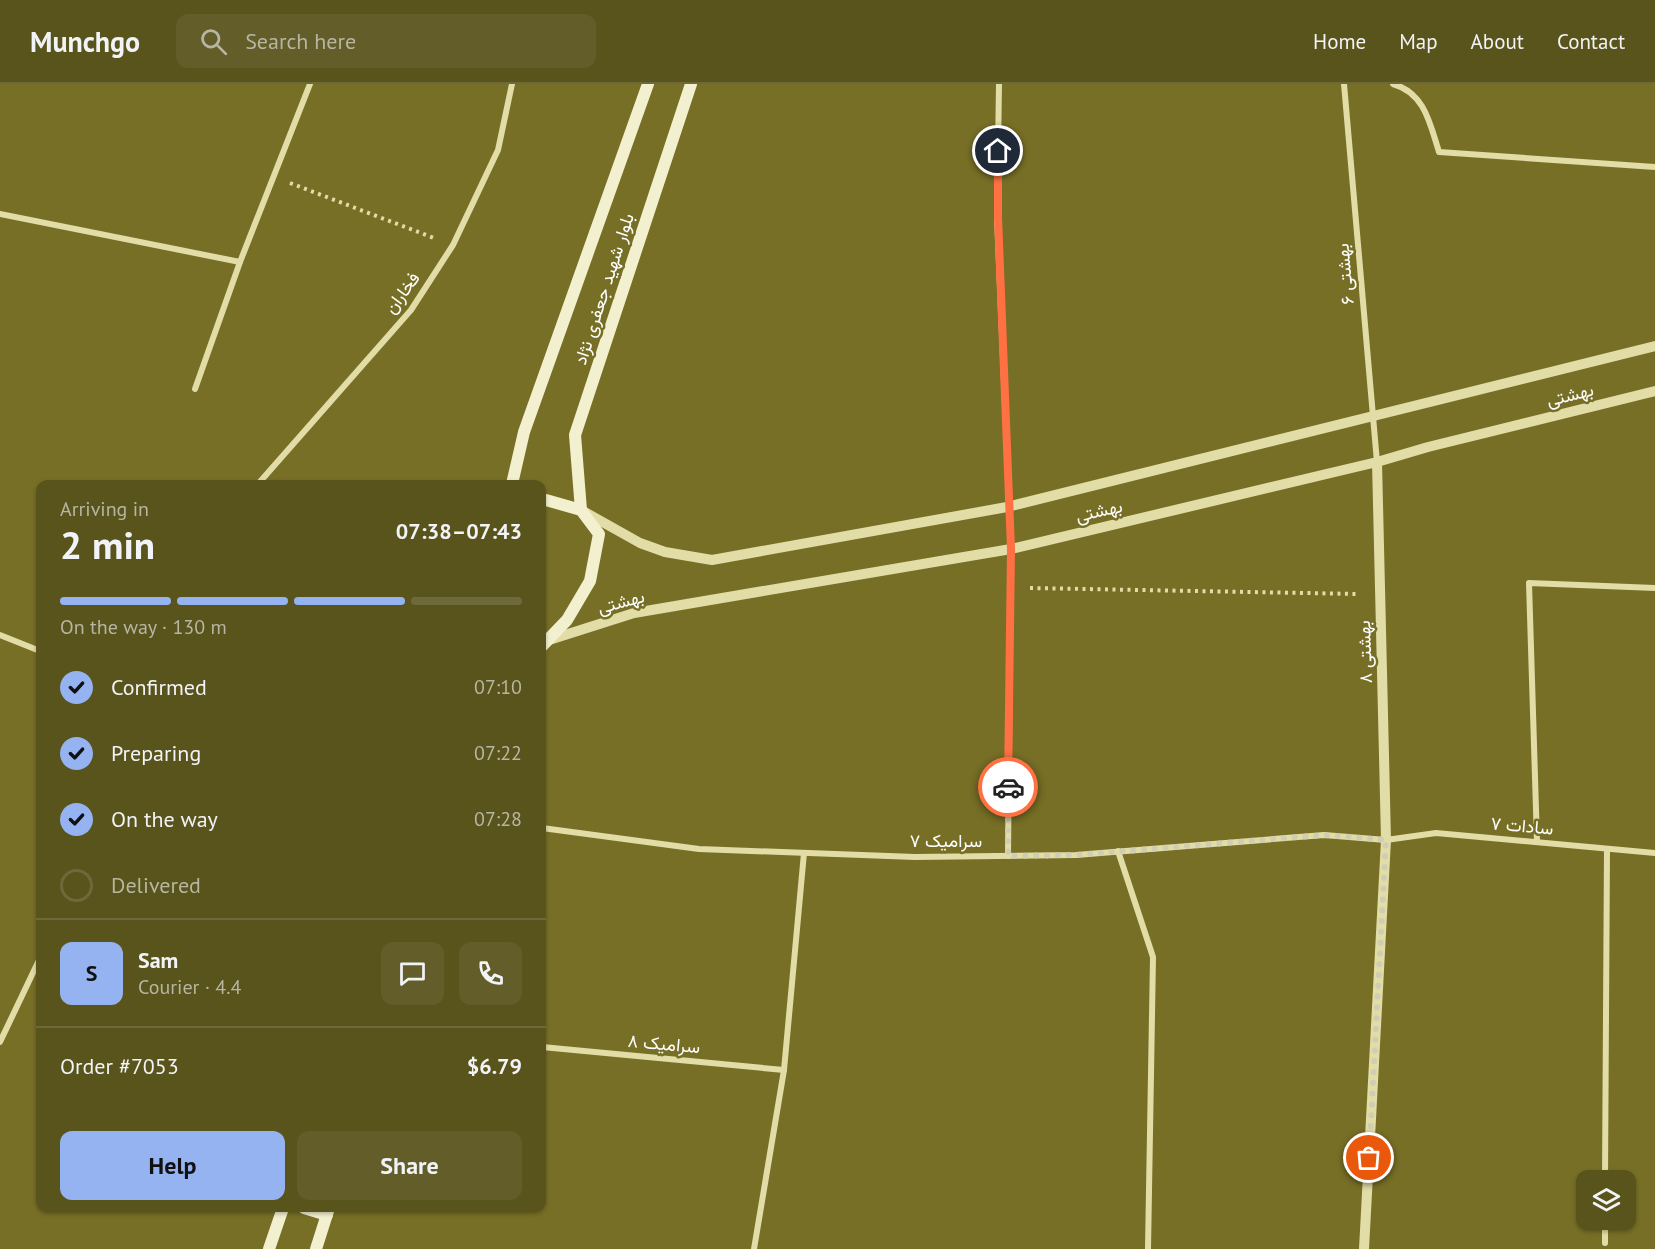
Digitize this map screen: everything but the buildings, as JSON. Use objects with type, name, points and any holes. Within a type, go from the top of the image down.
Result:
[{"type":"main road","name":"بلوار شهید جعفری نژاد","points":[[513,480],[524,432],[648,84]]},
{"type":"main road","name":"بلوار شهید جعفری نژاد","points":[[581,510],[575,435],[691,84]]},
{"type":"main road","points":[[546,500],[581,510],[599,534],[590,581],[567,620],[546,641]]},
{"type":"main road","points":[[269,1249],[282,1212]]},
{"type":"main road","points":[[316,1249],[328,1212]]},
{"type":"street","points":[[195,389],[240,262],[310,84]]},
{"type":"street","name":"فخاران","points":[[262,480],[411,310],[453,245],[498,150],[512,84]]},
{"type":"street","points":[[999,84],[998,217],[1007,507],[1011,549],[1008,588],[1008,856]]},
{"type":"street","name":"بهشتی ۶","points":[[1344,84],[1377,462]]},
{"type":"street","points":[[1393,84],[1404,87],[1423,104],[1439,152],[1655,167]]},
{"type":"street","points":[[0,214],[240,262]]},
{"type":"street","name":"بهشتی","points":[[581,510],[640,543],[665,552],[712,560],[1007,507],[1655,346]]},
{"type":"street","name":"بهشتی","points":[[546,642],[634,613],[1011,549],[1377,462],[1428,447],[1655,391]]},
{"type":"street","name":"بهشتی ۸","points":[[1364,1249],[1386,840],[1377,462]]},
{"type":"street","points":[[1537,842],[1529,583],[1655,588]]},
{"type":"street","points":[[0,635],[36,649]]},
{"type":"street","name":"سرامیک ۷","points":[[546,829],[699,849],[915,857],[1076,855],[1324,835],[1386,840]]},
{"type":"street","name":"سادات ۷","points":[[1386,840],[1436,833],[1655,853]]},
{"type":"street","points":[[1605,1170],[1607,849]]},
{"type":"street","points":[[1118,851],[1153,957],[1148,1249]]},
{"type":"street","points":[[754,1249],[784,1070],[804,853]]},
{"type":"street","points":[[0,1042],[36,966]]},
{"type":"street","name":"سرامیک ۸","points":[[546,1047],[784,1070]]},
{"type":"street","points":[[1605,1230],[1605,1243]]},
{"type":"path","points":[[275,177],[453,245]]},
{"type":"path","points":[[1008,588],[1380,595]]},
{"type":"way so far","points":[[1008,787],[1008,856],[1076,855],[1186,844],[1324,835],[1386,840],[1369,1158]]},
{"type":"route","points":[[998,151],[1007,507],[1011,549],[1008,588],[1008,787]]}]
